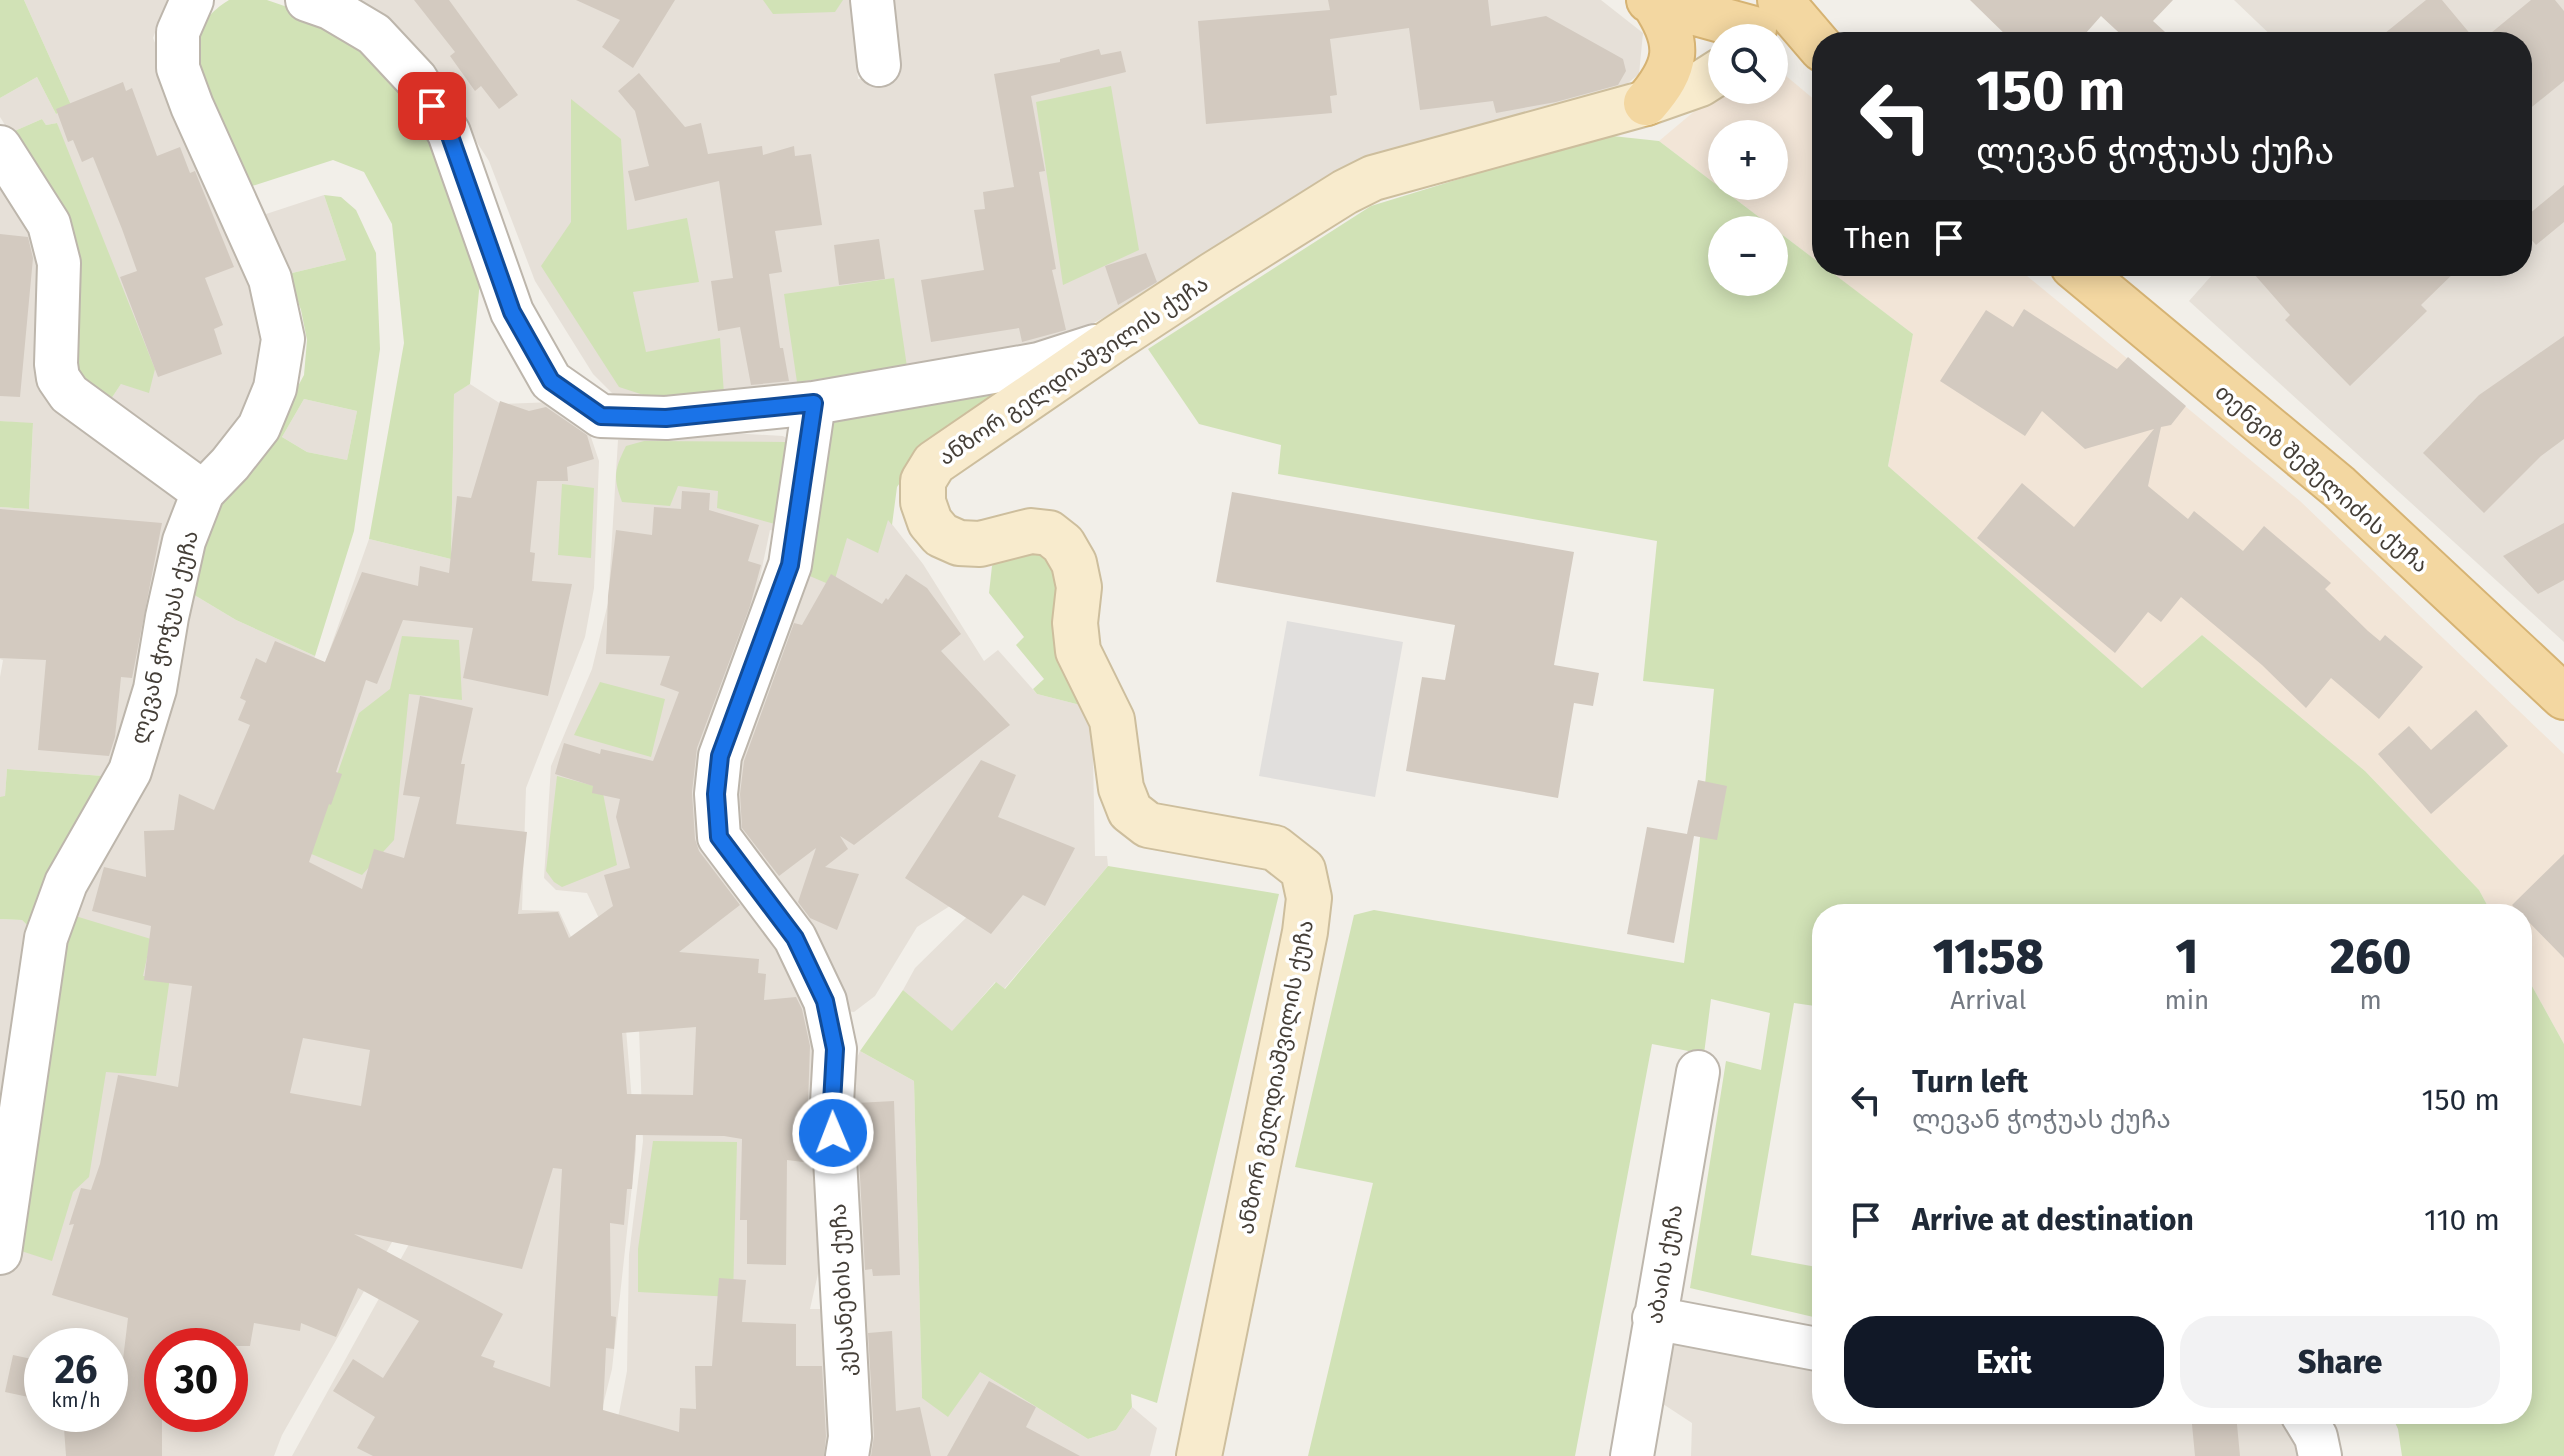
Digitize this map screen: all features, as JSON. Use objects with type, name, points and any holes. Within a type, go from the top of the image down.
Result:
[{"type":"main road","points":[[1719,0],[1761,24]]},
{"type":"main road","points":[[1651,1],[1751,24]]},
{"type":"main road","points":[[1646,103],[1662,84],[1670,65],[1673,45],[1669,25],[1651,1]]},
{"type":"main road","points":[[1788,36],[1812,45]]},
{"type":"main road","points":[[1788,42],[1812,60]]},
{"type":"main road","name":"თენგიზ შეშელიძის ქუჩა","points":[[2085,276],[2339,487],[2564,697]]},
{"type":"street","name":"ლევან ჭოჭუას ქუჩა","points":[[0,1253],[46,938],[66,883],[130,771],[155,689],[184,541],[203,492],[259,427],[275,388],[283,339],[270,279],[178,68],[178,32],[192,0]]},
{"type":"street","points":[[307,0],[330,8],[374,34],[416,79],[449,133],[512,312],[551,381],[601,416],[666,418],[814,403],[1039,364],[1115,339]]},
{"type":"street","points":[[872,0],[879,65]]},
{"type":"street","name":"ანზორ გელდიაშვილის ქუჩა","points":[[1199,1456],[1305,932],[1309,898],[1303,870],[1275,848],[1148,825],[1130,811],[1121,788],[1112,720],[1078,651],[1075,623],[1079,587],[1074,563],[1063,544],[1049,533],[1031,531],[980,544],[959,543],[941,535],[930,522],[923,502],[923,481],[934,463],[1115,339],[1345,192],[1373,178],[1646,103],[1708,78]]},
{"type":"street","points":[[0,147],[49,224],[59,263],[58,378],[69,394],[203,492]]},
{"type":"street","name":"კესანების ქუჩა","points":[[814,403],[790,565],[720,756],[716,794],[719,837],[795,938],[825,1001],[833,1037],[832,1103],[850,1437],[847,1456]]},
{"type":"street","name":"აბაის ქუჩა","points":[[1632,1456],[1698,1072]]},
{"type":"street","points":[[1654,1318],[1812,1348]]},
{"type":"street","points":[[2308,1424],[2316,1437],[2320,1456]]},
{"type":"shaded area","points":[[24,0],[167,0],[153,38],[270,324],[260,392],[211,463],[179,465],[103,411],[121,384],[57,123],[46,125],[42,119],[10,133],[0,117],[0,98],[37,77],[56,114],[72,107]]},
{"type":"shaded area","points":[[344,0],[850,0],[858,79],[896,76],[886,0],[1601,0],[1643,33],[1639,74],[1617,92],[1155,291],[1036,353],[727,402],[625,406],[593,374],[535,281],[489,161],[434,76]]},
{"type":"shaded area","points":[[2234,0],[2564,0],[2564,642],[2189,301],[2211,276],[2532,276],[2532,32],[2268,32]]},
{"type":"shaded area","points":[[1788,78],[1812,98],[1812,257],[1788,239],[1788,216],[1758,216],[1737,200],[1788,200],[1788,120],[1708,120],[1708,178],[1659,141],[1708,100],[1708,104],[1788,104]]},
{"type":"shaded area","points":[[0,170],[38,233],[44,266],[37,387],[185,495],[117,777],[7,769],[5,797],[0,797],[0,677],[3,660],[0,659],[0,507],[29,509],[33,424],[0,421]]},
{"type":"shaded area","points":[[324,195],[346,260],[288,274],[260,216]]},
{"type":"shaded area","points":[[1836,276],[2027,276],[2300,501],[2564,754],[2564,1044],[2532,986],[2532,904],[2487,904],[2479,890],[2365,771],[2202,635],[2142,688],[1888,466],[1913,334]]},
{"type":"shaded area","points":[[470,384],[501,404],[554,402],[589,431],[599,461],[594,588],[585,637],[526,788],[522,910],[559,911],[579,954],[624,1005],[636,1149],[612,1369],[588,1456],[292,1456],[419,1226],[404,1221],[282,1435],[274,1456],[0,1456],[0,1276],[9,1248],[65,916],[191,593],[236,620],[315,656],[264,773],[300,733],[369,539],[451,559],[454,393]]},
{"type":"shaded area","points":[[304,399],[357,411],[347,460],[307,452],[282,437]]},
{"type":"shaded area","points":[[714,432],[783,436],[800,446],[787,533],[770,530],[707,787],[799,957],[820,1039],[825,1243],[810,1309],[832,1309],[842,1456],[601,1456],[619,1413],[627,1371],[629,1255],[643,1141],[638,1001],[587,893],[556,890],[544,878],[551,766],[592,669],[608,603],[618,440]]},
{"type":"shaded area","points":[[888,519],[923,564],[984,661],[998,650],[1037,694],[1092,708],[1095,856],[1107,856],[1108,866],[1004,989],[995,982],[952,1032],[903,990],[915,968],[974,910],[964,897],[917,927],[875,996],[854,1012],[838,1010],[733,836],[730,752],[798,571],[847,538]]},
{"type":"shaded area","points":[[1287,621],[1403,642],[1375,797],[1259,776]]},
{"type":"shaded area","points":[[0,919],[22,920],[38,936],[0,1219]]},
{"type":"shaded area","points":[[860,1051],[914,1081],[922,1398],[980,1372],[1088,1439],[1116,1430],[1132,1407],[1157,1428],[1150,1456],[852,1456],[839,1099]]},
{"type":"shaded area","points":[[1672,1343],[1812,1367],[1812,1424],[2293,1424],[2309,1456],[1691,1456],[1692,1423],[1663,1404]]},
{"type":"green space","points":[[0,0],[24,0],[72,107],[56,114],[37,77],[0,98]]},
{"type":"green space","points":[[229,0],[267,0],[325,20],[359,42],[405,92],[443,156],[482,260],[470,384],[454,394],[451,559],[369,539],[404,343],[392,224],[364,172],[333,160],[249,187],[213,113],[197,53],[202,25]]},
{"type":"green space","points":[[763,0],[843,0],[835,12],[773,14]]},
{"type":"green space","points":[[1111,86],[1139,250],[1063,285],[1036,102]]},
{"type":"green space","points":[[571,99],[621,139],[627,230],[687,218],[699,282],[633,292],[646,352],[720,338],[724,394],[659,400],[619,387],[541,266],[571,222]]},
{"type":"green space","points":[[42,119],[46,125],[57,123],[155,369],[149,393],[121,384],[103,411],[83,396],[10,133]]},
{"type":"green space","points":[[1603,135],[1659,141],[1708,178],[1708,200],[1737,200],[1758,216],[1708,216],[1708,296],[1788,296],[1788,239],[1812,257],[1812,276],[1837,276],[1913,334],[1888,466],[2142,688],[2202,635],[2365,771],[2479,890],[2487,904],[1812,904],[1812,1006],[1794,1003],[1751,1255],[1812,1266],[1812,1317],[1690,1288],[1726,1061],[1761,1070],[1770,1013],[1711,999],[1704,1054],[1652,1044],[1575,1456],[1308,1456],[1373,1183],[1295,1167],[1354,915],[1374,910],[1684,963],[1698,859],[1714,689],[1643,681],[1657,541],[1278,474],[1281,445],[1199,424],[1148,349],[1371,206]]},
{"type":"green space","points":[[324,195],[341,197],[356,210],[376,253],[380,349],[354,531],[315,656],[236,620],[191,593],[202,531],[225,490],[275,429],[304,375],[307,340],[301,310],[288,274],[346,260]],"holes":[[[304,399],[357,411],[347,460],[307,452],[282,437]]]},
{"type":"green space","points":[[894,278],[907,367],[797,382],[784,294]]},
{"type":"green space","points":[[1047,370],[914,463],[897,487],[892,525],[888,520],[878,553],[847,538],[833,586],[798,571],[823,422]]},
{"type":"green space","points":[[0,421],[33,423],[29,509],[0,507]]},
{"type":"green space","points":[[644,441],[785,442],[795,453],[782,526],[717,508],[718,491],[678,486],[670,506],[622,502],[616,480],[619,462],[626,446]]},
{"type":"green space","points":[[562,484],[594,488],[591,558],[558,555]]},
{"type":"green space","points":[[1032,553],[1056,567],[1092,708],[1037,694],[1033,689],[1044,679],[1016,645],[1024,637],[989,593],[992,566],[1001,555]]},
{"type":"green space","points":[[402,636],[459,640],[462,700],[409,694],[394,840],[362,875],[309,853],[359,713],[390,689]]},
{"type":"green space","points":[[600,682],[665,699],[651,757],[574,735]]},
{"type":"green space","points":[[7,769],[117,777],[38,936],[22,920],[0,919],[0,797],[5,796]]},
{"type":"green space","points":[[557,776],[602,788],[617,865],[562,887],[546,871]]},
{"type":"green space","points":[[1108,866],[1279,894],[1157,1403],[1131,1394],[1132,1407],[1116,1430],[1088,1439],[980,1372],[948,1417],[922,1398],[914,1081],[860,1051],[903,990],[952,1031],[996,982],[1005,989]]},
{"type":"green space","points":[[72,915],[151,939],[143,976],[170,977],[156,1076],[106,1072],[89,1177],[73,1192],[52,1261],[18,1250],[57,963]]},
{"type":"green space","points":[[2532,986],[2564,1044],[2564,1456],[2402,1456],[2396,1424],[2532,1424]]},
{"type":"green space","points":[[653,1141],[737,1142],[733,1297],[638,1292],[638,1249]]},
{"type":"building","points":[[414,0],[449,0],[518,95],[499,109],[481,86],[475,91],[450,56],[455,52]]},
{"type":"building","points":[[576,0],[675,0],[633,68],[602,47],[620,20]]},
{"type":"building","points":[[1328,0],[1488,0],[1491,26],[1546,16],[1623,59],[1626,71],[1618,85],[1556,102],[1496,113],[1493,101],[1420,110],[1409,28],[1330,39],[1337,95],[1330,96],[1332,113],[1206,124],[1198,21],[1330,10]]},
{"type":"building","points":[[1970,0],[2173,0],[2153,21],[2165,32],[2118,32],[2101,16],[2087,32],[2003,32]]},
{"type":"building","points":[[2426,0],[2442,0],[2469,32],[2386,32]]},
{"type":"building","points":[[2531,0],[2555,0],[2564,11],[2564,81],[2532,107],[2532,32],[2492,32]]},
{"type":"building","points":[[1099,49],[1101,55],[1121,51],[1126,72],[1031,96],[1045,171],[1039,172],[1056,269],[1052,270],[1066,330],[1022,342],[1019,328],[931,342],[921,280],[984,270],[974,210],[985,209],[983,192],[1014,187],[994,74],[1060,62],[1060,59]]},
{"type":"building","points":[[639,73],[685,127],[701,123],[708,154],[762,146],[763,155],[794,146],[795,156],[811,154],[822,225],[775,231],[782,272],[769,274],[780,348],[783,348],[789,381],[751,385],[740,327],[718,331],[711,281],[733,278],[719,181],[635,201],[628,171],[649,166],[635,111],[618,91]]},
{"type":"building","points":[[123,82],[126,91],[132,88],[157,156],[180,147],[190,173],[195,171],[234,267],[205,278],[223,325],[214,329],[222,354],[158,377],[120,277],[137,271],[122,229],[93,157],[82,162],[73,140],[68,142],[56,109]]},
{"type":"building","points":[[2564,185],[2564,222],[2536,245],[2532,240],[2532,212]]},
{"type":"building","points":[[0,234],[28,237],[33,258],[20,397],[0,396]]},
{"type":"building","points":[[879,239],[885,279],[839,285],[834,245]]},
{"type":"building","points":[[1146,253],[1157,282],[1118,305],[1105,266]]},
{"type":"building","points":[[2256,276],[2451,276],[2421,305],[2427,311],[2350,386],[2285,320],[2290,315]]},
{"type":"building","points":[[2024,309],[2117,369],[2128,357],[2186,406],[2171,425],[2161,427],[2148,486],[2188,519],[2194,511],[2243,551],[2264,526],[2331,583],[2325,589],[2368,631],[2380,641],[2385,635],[2423,667],[2379,719],[2331,678],[2306,708],[2262,665],[2181,597],[2161,622],[2148,612],[2115,653],[1977,538],[2022,483],[2074,527],[2154,429],[2085,449],[2042,411],[2025,436],[1940,381],[1986,310],[2013,327]]},
{"type":"building","points":[[2564,336],[2564,439],[2541,456],[2484,513],[2423,453],[2479,395]]},
{"type":"building","points":[[500,401],[529,411],[546,407],[587,435],[594,459],[567,467],[568,481],[537,481],[530,552],[535,553],[532,581],[572,584],[548,696],[463,678],[473,628],[403,620],[377,684],[366,680],[336,772],[342,774],[309,862],[362,889],[374,849],[404,858],[420,797],[403,795],[420,696],[473,708],[461,764],[465,764],[456,824],[527,832],[518,914],[558,912],[569,938],[613,906],[604,875],[630,868],[616,817],[620,799],[592,793],[593,786],[555,774],[564,743],[600,754],[601,749],[653,761],[679,692],[660,685],[670,656],[606,654],[608,596],[616,530],[652,535],[654,507],[681,509],[682,491],[710,493],[709,510],[759,525],[748,561],[761,565],[750,606],[697,748],[692,792],[695,839],[699,851],[740,905],[679,952],[759,959],[758,973],[766,974],[764,1000],[796,997],[802,1009],[810,1046],[808,1104],[811,1163],[787,1160],[786,1265],[747,1264],[747,1220],[740,1220],[742,1139],[636,1135],[632,1189],[627,1189],[624,1225],[610,1223],[611,1316],[616,1317],[614,1349],[606,1348],[603,1410],[679,1432],[680,1408],[696,1409],[695,1366],[712,1366],[719,1278],[746,1280],[742,1322],[796,1324],[796,1366],[822,1366],[826,1436],[824,1456],[373,1456],[357,1448],[375,1417],[333,1391],[353,1359],[383,1378],[419,1321],[358,1288],[336,1337],[301,1323],[300,1331],[254,1323],[248,1346],[248,1328],[144,1328],[144,1432],[162,1432],[162,1456],[66,1456],[64,1432],[128,1432],[128,1318],[52,1295],[74,1224],[69,1225],[81,1188],[91,1190],[100,1164],[118,1075],[178,1087],[192,986],[144,980],[151,926],[92,911],[104,867],[146,877],[144,831],[174,830],[179,794],[214,810],[250,725],[238,720],[246,701],[240,698],[256,658],[266,663],[275,641],[325,662],[362,572],[418,586],[420,566],[449,573],[457,496],[471,498]],"holes":[[[696,1027],[693,1095],[627,1094],[622,1033]],[[303,1038],[370,1050],[361,1106],[290,1093]],[[553,1168],[562,1169],[550,1387],[493,1367],[495,1361],[481,1356],[503,1314],[354,1234],[522,1269]]]},
{"type":"building","points":[[1232,492],[1574,552],[1554,665],[1599,673],[1593,706],[1574,703],[1558,798],[1406,771],[1422,677],[1445,680],[1455,625],[1216,582]]},
{"type":"building","points":[[0,509],[162,523],[132,678],[121,677],[115,737],[109,756],[38,750],[46,660],[0,658]]},
{"type":"building","points":[[2564,523],[2564,580],[2538,594],[2503,556]]},
{"type":"building","points":[[831,574],[882,604],[906,574],[927,588],[961,634],[941,651],[1010,725],[854,845],[840,836],[848,849],[825,867],[859,874],[837,930],[810,918],[798,902],[816,848],[779,876],[742,828],[740,794],[744,761],[794,623],[802,625]]},
{"type":"building","points":[[2476,710],[2508,746],[2431,814],[2378,754],[2409,726],[2431,750]]},
{"type":"building","points":[[981,760],[1016,775],[998,817],[1075,848],[1045,906],[1023,895],[991,934],[905,878]]},
{"type":"building","points":[[1698,780],[1727,786],[1717,840],[1694,836],[1674,943],[1627,934],[1647,827],[1687,834]]},
{"type":"building","points":[[2564,854],[2564,958],[2532,925],[2532,904],[2513,904]]},
{"type":"building","points":[[894,1101],[900,1275],[873,1276],[872,1269],[865,1270],[856,1103]]},
{"type":"building","points":[[892,1331],[896,1411],[920,1407],[931,1456],[871,1456],[874,1436],[868,1333]]},
{"type":"building","points":[[13,1355],[24,1357],[24,1396],[5,1392]]},
{"type":"building","points":[[989,1381],[1036,1407],[1026,1427],[1080,1456],[947,1456]]},
{"type":"building","points":[[2192,1424],[2237,1424],[2240,1456],[2195,1456]]},
{"type":"route","points":[[432,106],[449,133],[512,312],[551,381],[601,416],[666,418],[814,403],[790,565],[720,756],[716,794],[719,837],[795,938],[825,1001],[835,1049],[833,1133]]}]
